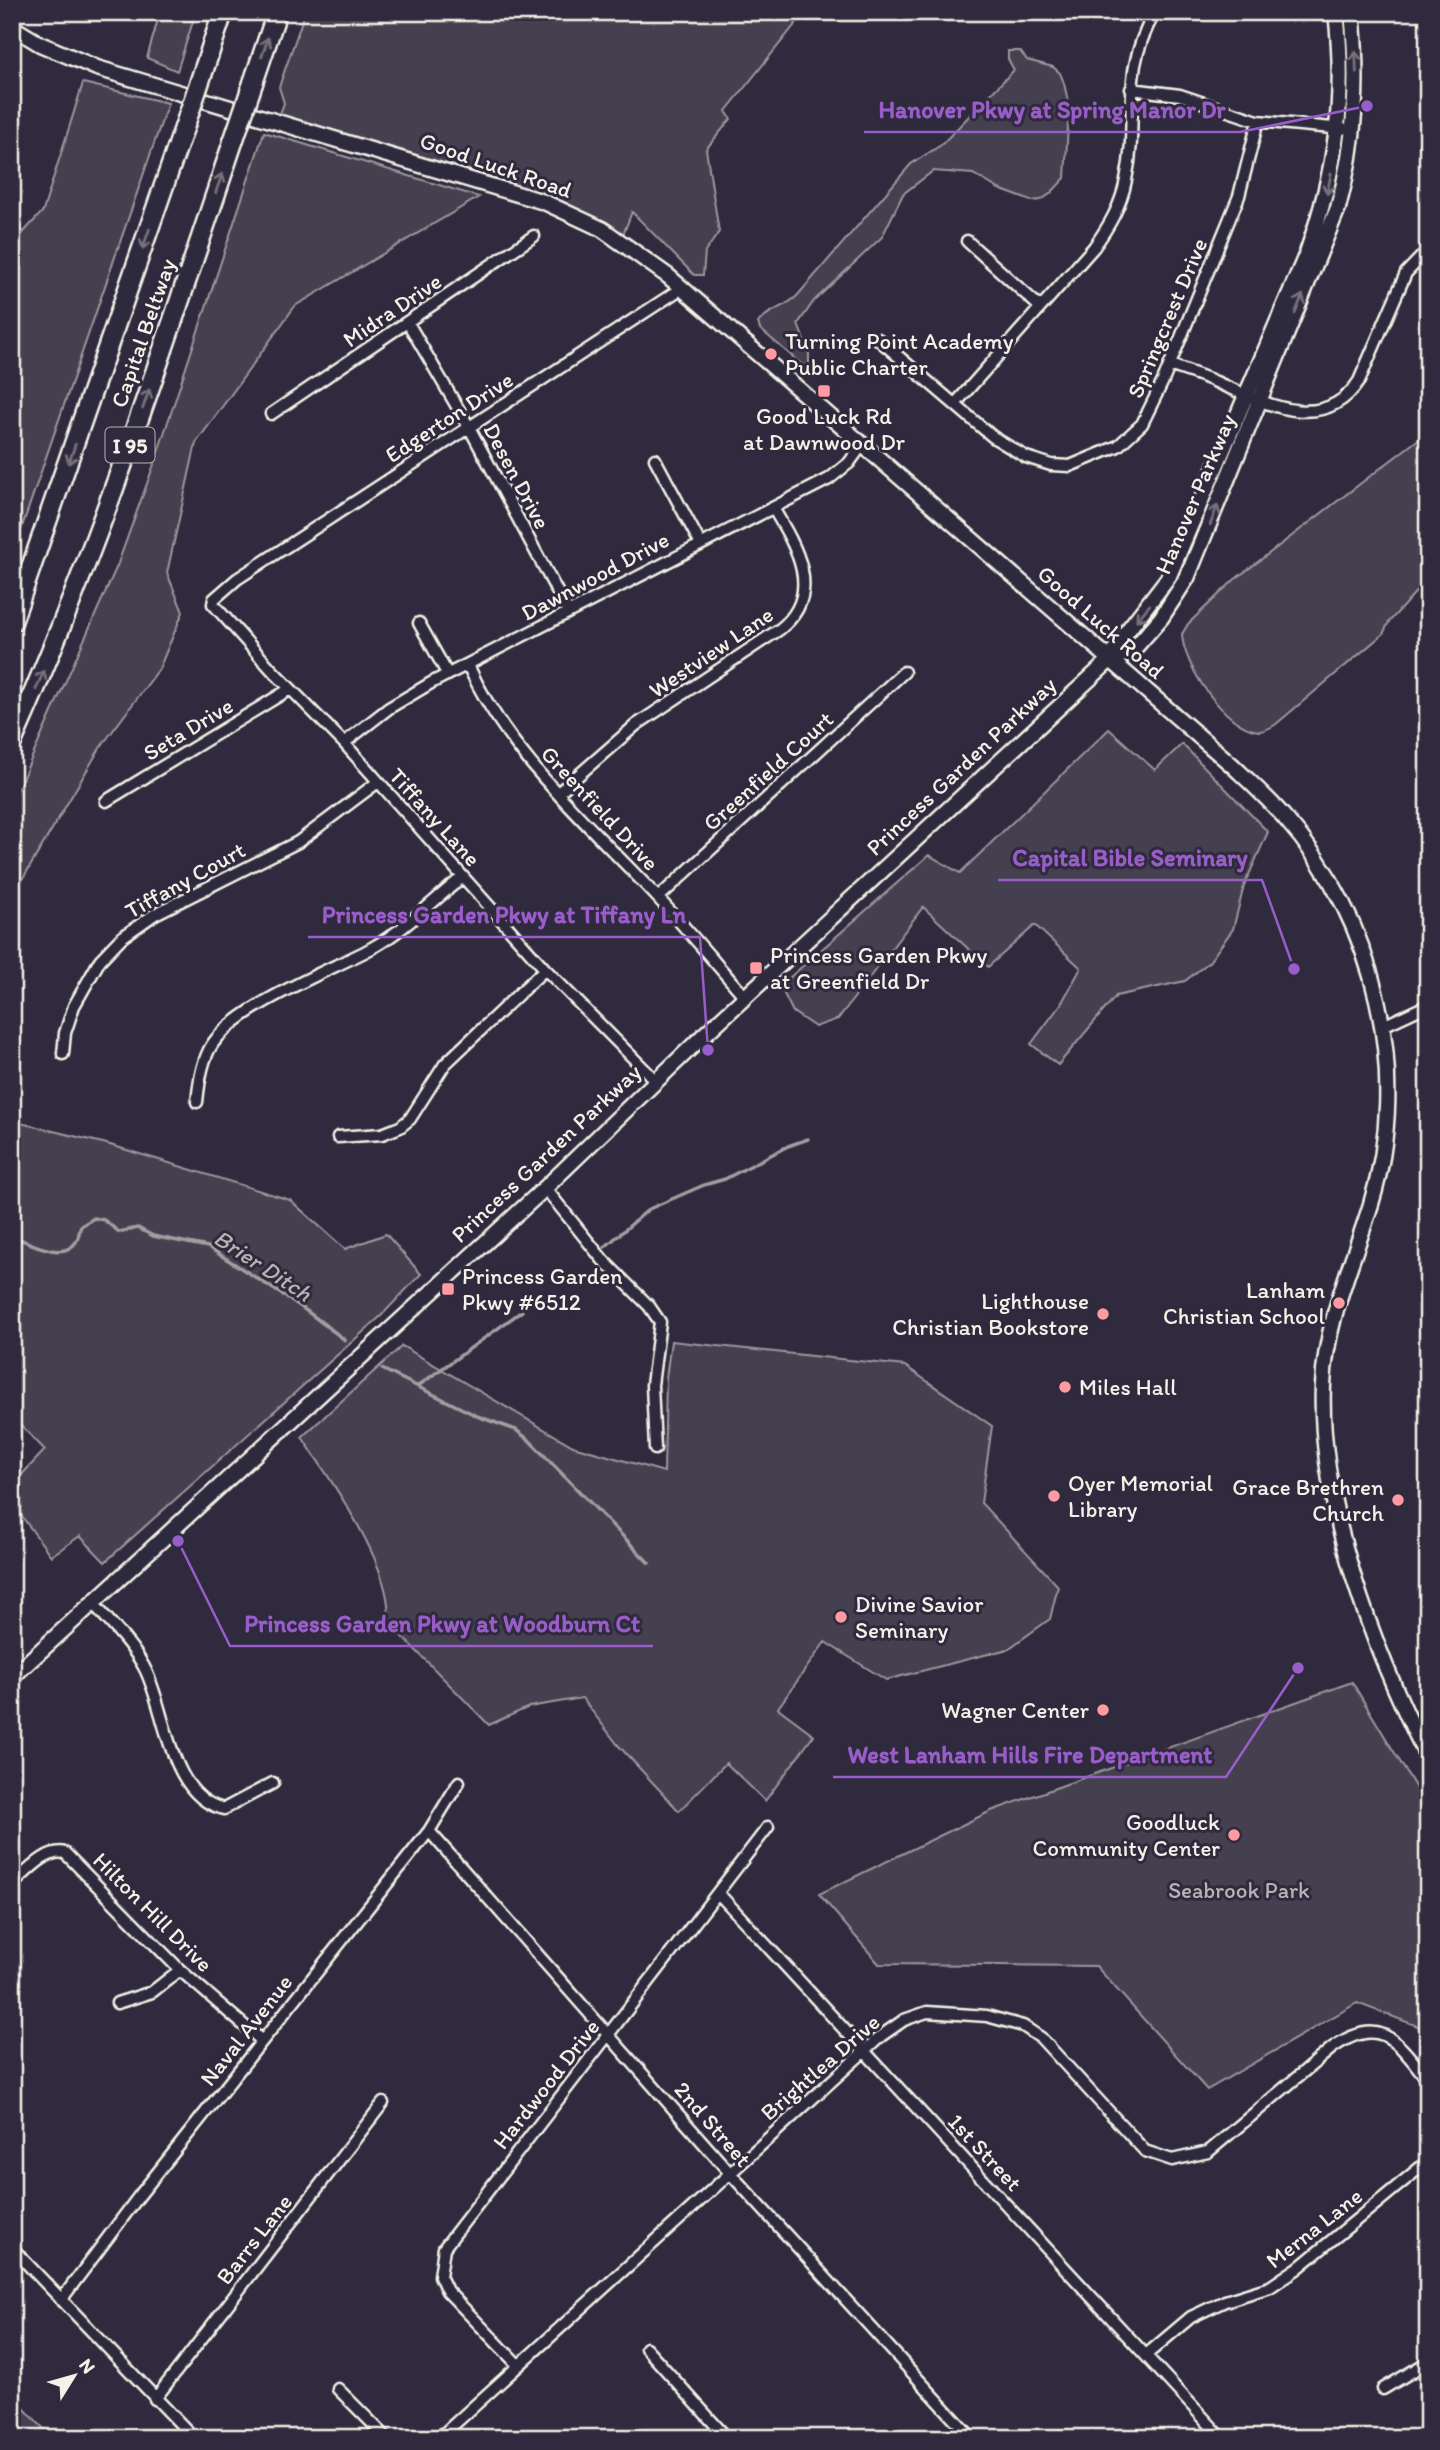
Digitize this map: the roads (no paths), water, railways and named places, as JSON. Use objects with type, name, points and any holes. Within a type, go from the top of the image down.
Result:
[{"type":"highway","name":"Capital Beltway","points":[[12,622],[223,12]]},
{"type":"highway","name":"Capital Beltway","points":[[12,742],[79,586],[277,12]]},
{"type":"street","points":[[956,403],[1094,247],[1118,206],[1129,157],[1131,89],[1139,42],[1156,12]]},
{"type":"street","name":"Hanover Parkway","points":[[1110,660],[1121,639],[1158,596],[1168,578],[1325,201],[1338,129],[1341,68],[1336,12]]},
{"type":"street","name":"Hanover Parkway","points":[[1110,660],[1133,650],[1161,618],[1187,578],[1338,208],[1354,131],[1357,58],[1352,12]]},
{"type":"street","name":"Good Luck Road","points":[[12,27],[52,49],[97,68],[544,202],[602,229],[682,288],[1232,765],[1298,834],[1353,926],[1368,966],[1383,1026],[1388,1098],[1384,1142],[1371,1204],[1344,1279],[1328,1336],[1323,1382],[1324,1441],[1336,1506],[1368,1615],[1384,1661],[1428,1758]]},
{"type":"street","points":[[1131,89],[1180,95],[1258,121],[1354,131]]},
{"type":"street","name":"Springcrest Drive","points":[[878,339],[1014,452],[1051,465],[1077,465],[1118,446],[1134,433],[1150,411],[1170,365],[1239,196],[1258,121]]},
{"type":"street","name":"Midra Drive","points":[[271,414],[534,236]]},
{"type":"street","points":[[967,241],[1040,307]]},
{"type":"street","points":[[1170,365],[1290,411],[1312,413],[1330,407],[1348,395],[1359,381],[1406,273],[1428,250]]},
{"type":"street","name":"Edgerton Drive","points":[[237,579],[682,288]]},
{"type":"street","name":"Desen Drive","points":[[408,323],[469,427],[568,612]]},
{"type":"street","name":"Dawnwood Drive","points":[[344,743],[388,708],[468,664],[836,474],[862,445]]},
{"type":"street","points":[[655,459],[700,543]]},
{"type":"street","name":"Westview Lane","points":[[558,793],[636,725],[770,637],[796,615],[804,600],[803,576],[789,537],[773,508]]},
{"type":"street","name":"Tiffany Lane","points":[[237,579],[216,595],[214,604],[290,689],[344,743],[545,969],[656,1081]]},
{"type":"street","points":[[419,623],[448,675]]},
{"type":"street","name":"Princess Garden Parkway","points":[[13,1674],[545,1188],[656,1081],[1110,660]]},
{"type":"street","name":"Greenfield Drive","points":[[468,664],[491,708],[558,793],[658,898],[746,998]]},
{"type":"street","name":"Greenfield Court","points":[[658,898],[904,672]]},
{"type":"street","name":"Seta Drive","points":[[106,801],[290,689]]},
{"type":"street","name":"Tiffany Court","points":[[64,1054],[65,1033],[74,1006],[100,960],[121,938],[155,914],[298,842],[378,782]]},
{"type":"street","points":[[197,1102],[201,1072],[209,1048],[228,1028],[257,1008],[396,933],[463,877]]},
{"type":"street","points":[[338,1137],[382,1134],[400,1128],[410,1119],[445,1064],[545,969]]},
{"type":"street","points":[[1383,1026],[1428,1005]]},
{"type":"street","points":[[545,1188],[603,1260],[649,1306],[660,1322],[652,1385],[655,1449]]},
{"type":"street","points":[[93,1603],[144,1668],[153,1686],[176,1764],[197,1791],[214,1806],[224,1809],[273,1783]]},
{"type":"street","name":"Naval Avenue","points":[[61,2300],[429,1831],[459,1782]]},
{"type":"street","name":"Hardwood Drive","points":[[517,2365],[447,2291],[440,2276],[439,2261],[444,2248],[768,1827]]},
{"type":"street","name":"2nd Street","points":[[429,1831],[729,2172],[972,2438]]},
{"type":"street","name":"Hilton Hill Drive","points":[[12,1885],[45,1858],[58,1851],[65,1853],[180,1970],[262,2041]]},
{"type":"street","name":"1st Street","points":[[719,1894],[1222,2438]]},
{"type":"street","points":[[117,2003],[152,1992],[180,1970]]},
{"type":"street","name":"Brightlea Drive","points":[[439,2438],[729,2172],[865,2050],[904,2020],[927,2012],[986,2016],[1013,2022],[1041,2038],[1145,2151],[1172,2161],[1208,2152],[1332,2048],[1355,2034],[1369,2031],[1390,2036],[1428,2080]]},
{"type":"street","name":"Barrs Lane","points":[[155,2399],[383,2103]]},
{"type":"street","name":"Merna Lane","points":[[1146,2355],[1191,2317],[1225,2301],[1270,2287],[1298,2268],[1428,2161]]},
{"type":"street","points":[[12,2248],[194,2438]]},
{"type":"street","points":[[646,2348],[727,2438]]},
{"type":"street","points":[[1383,2389],[1428,2362]]},
{"type":"street","points":[[338,2389],[387,2438]]},
{"type":"waterway","points":[[605,1247],[649,1209],[704,1185],[725,1179],[788,1146],[808,1139]]},
{"type":"waterway","name":"Brier Ditch","points":[[12,1236],[45,1249],[63,1250],[76,1242],[81,1226],[94,1218],[104,1220],[119,1232],[138,1228],[153,1236],[208,1247],[300,1306],[345,1340]]},
{"type":"waterway","points":[[418,1386],[522,1311]]},
{"type":"waterway","name":"Brier Ditch","points":[[382,1369],[477,1416],[516,1430],[529,1440],[649,1563]]},
{"type":"place","name":"Hanover Pkwy at Spring Manor Dr","points":[[1367,106]]},
{"type":"place","name":"Turning Point Academy Public Charter","points":[[771,354]]},
{"type":"place","name":"Good Luck Rd at Dawnwood Dr","points":[[824,391]]},
{"type":"place","name":"Princess Garden Pkwy at Greenfield Dr","points":[[756,968]]},
{"type":"place","name":"Capital Bible Seminary","points":[[1294,969]]},
{"type":"place","name":"Princess Garden Pkwy at Tiffany Ln","points":[[708,1050]]},
{"type":"place","name":"Princess Garden Pkwy #6512","points":[[448,1289]]},
{"type":"place","name":"Lanham Christian School","points":[[1339,1303]]},
{"type":"place","name":"Lighthouse Christian Bookstore","points":[[1103,1314]]},
{"type":"place","name":"Miles Hall","points":[[1065,1387]]},
{"type":"place","name":"Oyer Memorial Library","points":[[1054,1496]]},
{"type":"place","name":"Grace Brethren Church","points":[[1398,1500]]},
{"type":"place","name":"Princess Garden Pkwy at Woodburn Ct","points":[[178,1541]]},
{"type":"place","name":"Divine Savior Seminary","points":[[841,1617]]},
{"type":"place","name":"West Lanham Hills Fire Department","points":[[1298,1668]]},
{"type":"place","name":"Wagner Center","points":[[1103,1710]]},
{"type":"place","name":"Goodluck Community Center","points":[[1234,1835]]},
{"type":"park label","name":"Seabrook Park","points":[[1239,1890]]}]
